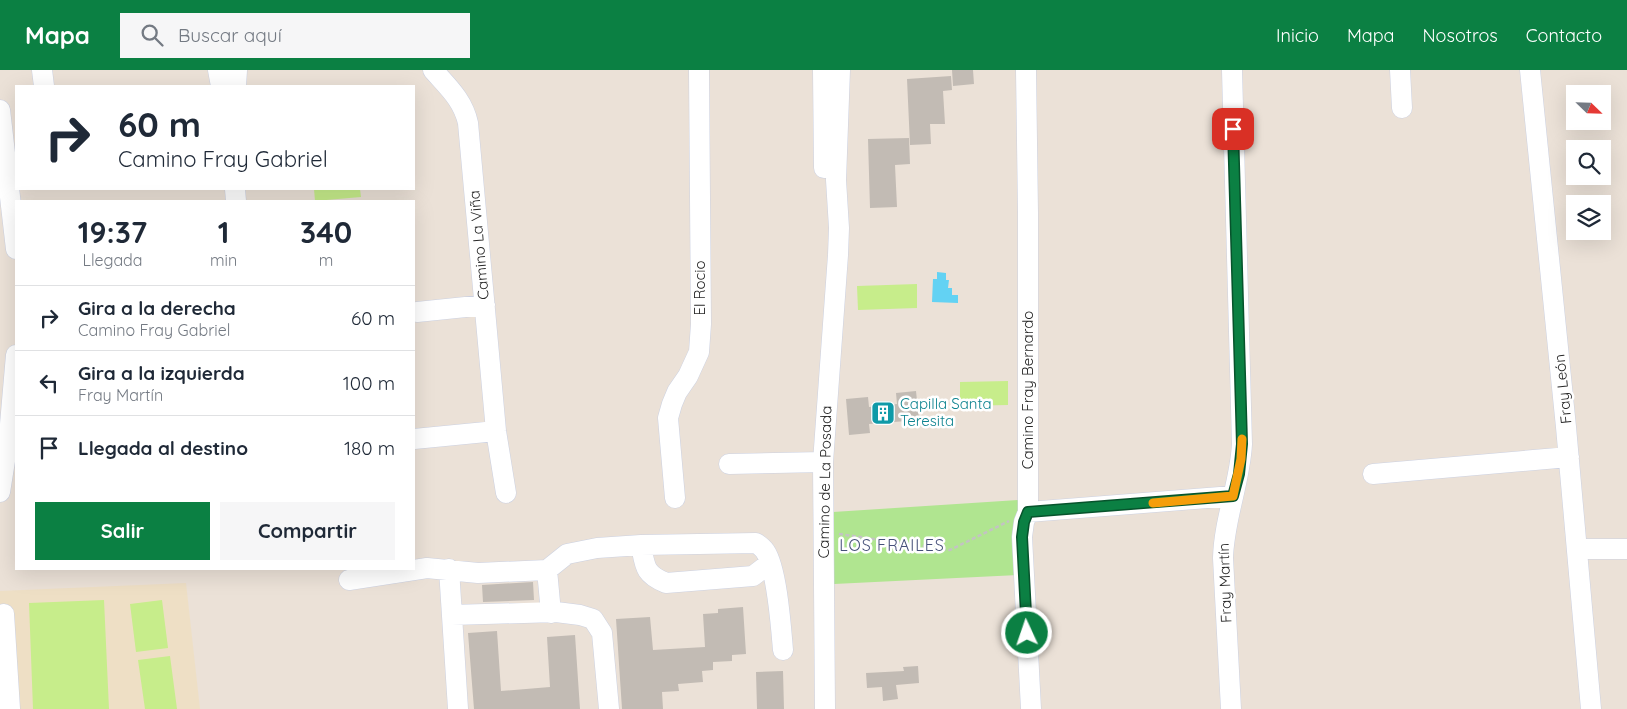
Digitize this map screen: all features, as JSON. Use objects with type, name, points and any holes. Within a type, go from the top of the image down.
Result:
[{"type":"street","points":[[42,70],[44,85]]},
{"type":"street","points":[[218,70],[221,85]]},
{"type":"street","points":[[236,85],[237,70]]},
{"type":"street","name":"Camino La Viña","points":[[433,70],[457,98],[465,111],[468,123],[496,431],[506,492]]},
{"type":"street","name":"El Rocio","points":[[675,498],[668,418],[677,392],[688,376],[699,352],[701,324],[699,70]]},
{"type":"street","name":"Camino de La Posada","points":[[823,70],[825,202],[838,255]]},
{"type":"street","name":"Camino de La Posada","points":[[826,709],[823,462],[838,255],[839,228],[836,180],[840,70]]},
{"type":"street","name":"Camino Fray Bernardo","points":[[1026,70],[1028,512],[1024,522],[1022,537],[1031,709]]},
{"type":"street","name":"Fray Martín","points":[[1231,709],[1222,558],[1224,534],[1239,474],[1242,444],[1232,70]]},
{"type":"street","points":[[1400,70],[1402,108]]},
{"type":"street","name":"Fray León","points":[[1530,70],[1569,457],[1591,709]]},
{"type":"street","points":[[0,110],[15,241]]},
{"type":"street","points":[[417,312],[485,305]]},
{"type":"street","points":[[0,492],[9,436],[15,367]]},
{"type":"street","points":[[415,439],[496,431]]},
{"type":"street","points":[[1373,474],[1569,457]]},
{"type":"street","points":[[730,464],[823,462]]},
{"type":"street","points":[[1028,512],[1233,496]]},
{"type":"street","points":[[415,570],[427,568],[449,569],[478,573],[547,570],[567,554],[597,548],[641,545],[756,543],[765,550],[770,563],[777,594],[783,650]]},
{"type":"street","points":[[641,545],[644,564],[653,578],[666,583],[753,576],[770,563]]},
{"type":"street","points":[[1577,549],[1627,549]]},
{"type":"street","points":[[449,569],[458,709]]},
{"type":"street","points":[[349,580],[414,570]]},
{"type":"street","points":[[547,570],[551,613]]},
{"type":"street","points":[[452,615],[551,613],[580,615],[593,619],[602,634],[608,709]]},
{"type":"street","points":[[4,614],[10,709]]},
{"type":"path","points":[[823,532],[950,550],[1028,512]]},
{"type":"shaded area","points":[[186,583],[200,709],[0,709],[0,591]]},
{"type":"green space","points":[[314,190],[360,190],[361,197],[315,200]]},
{"type":"green space","points":[[917,284],[917,308],[858,310],[857,286]]},
{"type":"green space","points":[[1008,381],[1008,405],[960,406],[960,382]]},
{"type":"green space","points":[[1019,500],[1020,575],[834,584],[833,512]]},
{"type":"green space","points":[[104,600],[109,709],[33,709],[29,603]]},
{"type":"green space","points":[[162,600],[168,648],[136,652],[130,604]]},
{"type":"green space","points":[[170,656],[177,709],[145,709],[138,660]]},
{"type":"water","points":[[937,272],[946,273],[946,280],[949,280],[948,288],[952,288],[952,295],[958,295],[958,303],[932,302],[933,279],[937,279]]},
{"type":"building","points":[[952,70],[973,70],[974,84],[953,86]]},
{"type":"building","points":[[951,76],[952,90],[943,91],[945,124],[930,124],[931,144],[910,145],[907,79]]},
{"type":"building","points":[[909,138],[910,164],[895,165],[897,207],[870,208],[868,139]]},
{"type":"building","name":"Capilla Santa Teresita","points":[[916,391],[919,420],[869,424],[870,433],[849,435],[846,399],[868,397],[869,407],[897,404],[896,393]]},
{"type":"building","points":[[533,582],[534,600],[483,602],[482,585]]},
{"type":"building","points":[[743,607],[746,654],[732,655],[732,661],[713,662],[713,670],[702,671],[703,682],[678,684],[679,691],[662,692],[663,709],[622,709],[616,619],[650,617],[653,650],[705,647],[703,614],[718,613],[718,609]]},
{"type":"building","points":[[497,631],[501,691],[550,687],[547,637],[575,635],[580,709],[474,709],[468,633]]},
{"type":"building","points":[[918,666],[919,683],[896,685],[898,699],[883,701],[882,687],[867,688],[866,673],[904,671],[903,667]]},
{"type":"building","points":[[783,671],[784,709],[757,709],[756,672]]},
{"type":"slow traffic","points":[[1153,503],[1233,496],[1237,486],[1242,439]]},
{"type":"place","name":"Capilla Santa Teresita","points":[[883,413]]},
{"type":"district","name":"LOS FRAILES","points":[[892,545]]},
{"type":"route","points":[[1027,633],[1022,537],[1024,522],[1028,512],[1233,496],[1237,486],[1242,444],[1233,129]]}]
